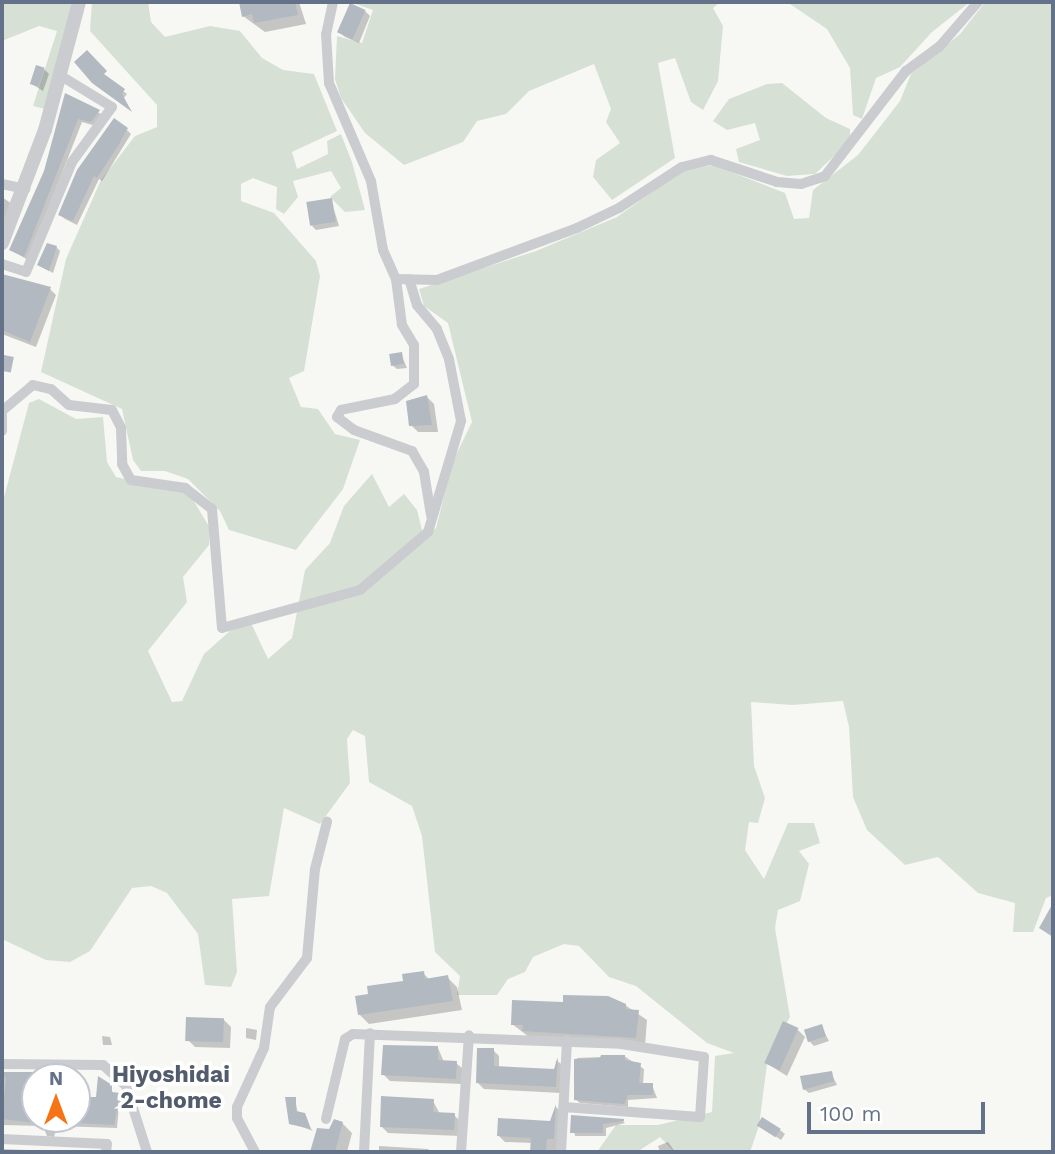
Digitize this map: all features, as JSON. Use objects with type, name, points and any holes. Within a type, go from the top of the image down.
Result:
[{"type":"street","points":[[2,243],[25,189],[61,76],[79,2]]},
{"type":"street","points":[[333,2],[326,34],[330,83],[371,181],[383,250],[396,279],[402,325],[414,345],[414,384],[396,398],[341,410],[337,417],[354,430],[412,451],[424,472],[432,518]]},
{"type":"street","points":[[396,279],[437,280],[578,228],[619,208],[682,167],[711,160],[777,182],[801,184],[825,176],[906,71],[956,30],[978,2]]},
{"type":"street","points":[[2,264],[26,272],[72,162],[112,107],[61,76]]},
{"type":"street","points":[[2,184],[25,189]]},
{"type":"street","points":[[2,431],[2,412],[33,385],[51,389],[69,405],[111,410],[121,428],[122,464],[131,480],[184,488],[212,509],[222,628],[360,590],[428,532],[461,421],[449,359],[437,329],[417,305],[409,279]]},
{"type":"street","points":[[255,1152],[237,1118],[237,1107],[264,1048],[270,1007],[307,958],[315,869],[327,822]]},
{"type":"street","points":[[363,1152],[370,1033]]},
{"type":"street","points":[[326,1119],[345,1039],[370,1033],[566,1040],[704,1057],[700,1117],[563,1107]]},
{"type":"street","points":[[461,1152],[469,1035]]},
{"type":"street","points":[[561,1152],[566,1040]]},
{"type":"street","points":[[2,1064],[103,1065],[126,1086],[147,1152]]},
{"type":"street","points":[[2,1139],[107,1144],[106,1152]]},
{"type":"shaded area","points":[[2,2],[74,2],[45,109],[33,106],[57,31],[39,26],[2,41]]},
{"type":"shaded area","points":[[92,2],[148,2],[151,22],[165,37],[210,26],[240,31],[262,58],[283,70],[314,74],[337,131],[292,152],[297,169],[328,154],[327,141],[341,134],[352,162],[365,210],[345,212],[330,197],[341,188],[331,171],[293,181],[298,197],[284,214],[276,209],[277,187],[253,178],[241,184],[241,201],[274,213],[316,261],[320,276],[304,371],[289,378],[301,407],[318,409],[335,434],[360,440],[343,489],[296,550],[229,530],[220,511],[188,479],[165,471],[141,471],[133,460],[122,409],[41,372],[66,259],[101,180],[135,136],[157,127],[157,105],[90,31]]},
{"type":"shaded area","points":[[350,2],[720,2],[713,8],[723,26],[718,81],[703,110],[691,102],[675,58],[658,63],[675,158],[612,200],[593,177],[596,160],[620,143],[606,122],[611,109],[594,64],[529,91],[506,114],[477,121],[463,142],[404,165],[365,133],[341,98],[335,79],[337,36],[362,43],[373,10]]},
{"type":"shaded area","points":[[787,2],[970,2],[932,32],[900,67],[876,78],[862,119],[853,115],[850,68],[827,29]]},
{"type":"shaded area","points":[[985,2],[1053,2],[1053,895],[1046,898],[1033,932],[1013,932],[1015,903],[978,893],[938,857],[905,865],[867,830],[853,797],[849,727],[843,701],[792,705],[751,702],[754,766],[765,798],[758,823],[749,822],[745,850],[764,879],[788,823],[814,823],[820,843],[799,851],[809,864],[800,901],[778,910],[775,928],[790,1017],[768,1056],[759,1126],[750,1152],[674,1152],[660,1137],[637,1152],[597,1152],[616,1125],[658,1125],[712,1112],[715,1056],[734,1053],[707,1043],[636,986],[609,977],[579,946],[564,944],[533,957],[525,972],[508,979],[497,995],[457,995],[460,976],[435,952],[422,836],[412,806],[369,782],[365,736],[353,730],[347,739],[350,783],[320,824],[284,808],[269,896],[232,899],[237,972],[231,987],[205,985],[198,934],[167,893],[151,886],[132,888],[90,951],[70,962],[46,960],[2,939],[2,505],[29,403],[39,399],[76,419],[103,417],[107,462],[116,477],[189,493],[210,528],[209,545],[183,577],[187,602],[148,651],[172,702],[182,701],[204,654],[230,631],[251,623],[268,659],[292,638],[305,570],[330,543],[344,506],[372,474],[389,507],[404,494],[417,510],[424,538],[436,528],[453,461],[472,422],[448,323],[424,306],[419,289],[536,251],[617,217],[682,171],[713,165],[785,193],[794,219],[809,218],[813,190],[858,155],[900,101],[911,74],[960,34]]},
{"type":"shaded area","points":[[782,83],[826,118],[850,129],[850,141],[815,174],[787,176],[739,162],[736,149],[760,140],[755,123],[727,130],[713,121],[729,99],[767,84]]},
{"type":"building","points":[[239,2],[295,2],[298,15],[254,23],[252,14],[242,17]]},
{"type":"building","points":[[350,3],[366,10],[353,39],[337,32]]},
{"type":"building","points":[[87,50],[107,71],[104,74],[125,89],[122,94],[132,112],[92,83],[74,62]]},
{"type":"building","points":[[36,65],[45,68],[38,87],[30,84]]},
{"type":"building","points":[[65,93],[100,110],[91,122],[78,119],[24,257],[9,250],[44,171]]},
{"type":"building","points":[[114,118],[128,128],[118,146],[97,178],[94,176],[73,221],[58,215],[77,170]]},
{"type":"building","points":[[332,198],[336,222],[310,226],[306,202]]},
{"type":"building","points":[[47,243],[57,246],[49,271],[37,265]]},
{"type":"building","points":[[2,274],[51,287],[30,342],[2,330]]},
{"type":"building","points":[[402,352],[404,364],[391,366],[389,354]]},
{"type":"building","points":[[4,355],[14,357],[11,373],[2,371]]},
{"type":"building","points":[[427,395],[432,425],[409,426],[406,401]]},
{"type":"building","points":[[1053,903],[1053,937],[1039,928]]},
{"type":"building","points":[[424,971],[425,979],[448,975],[453,1001],[358,1015],[355,996],[368,994],[367,986],[403,981],[402,974]]},
{"type":"building","points":[[563,995],[608,996],[626,1004],[626,1009],[639,1010],[636,1038],[522,1031],[523,1025],[511,1025],[512,1000],[563,1002]]},
{"type":"building","points":[[186,1017],[224,1018],[223,1042],[185,1041]]},
{"type":"building","points":[[783,1021],[799,1028],[780,1070],[764,1063]]},
{"type":"building","points":[[822,1024],[826,1036],[808,1042],[804,1030]]},
{"type":"building","points":[[383,1045],[438,1046],[438,1060],[457,1061],[456,1079],[381,1075]]},
{"type":"building","points":[[477,1048],[494,1048],[494,1066],[554,1069],[558,1057],[556,1087],[476,1083]]},
{"type":"building","points":[[601,1055],[625,1055],[625,1060],[641,1063],[639,1083],[653,1083],[653,1095],[628,1095],[624,1104],[574,1100],[574,1059],[600,1058]]},
{"type":"building","points":[[832,1071],[834,1081],[803,1090],[800,1076]]},
{"type":"building","points":[[2,1072],[21,1072],[21,1121],[2,1119],[6,1079]]},
{"type":"building","points":[[98,1076],[112,1085],[112,1092],[120,1093],[114,1125],[91,1124],[91,1097],[96,1097]]},
{"type":"building","points":[[381,1096],[434,1099],[433,1112],[455,1113],[454,1130],[380,1127]]},
{"type":"building","points":[[285,1097],[296,1097],[296,1111],[305,1113],[311,1129],[289,1124]]},
{"type":"building","points":[[556,1104],[554,1139],[547,1139],[546,1152],[530,1152],[531,1138],[497,1136],[498,1118],[550,1121]]},
{"type":"building","points":[[571,1115],[624,1121],[603,1124],[603,1133],[570,1133]]},
{"type":"building","points":[[762,1117],[781,1129],[775,1137],[757,1125]]},
{"type":"building","points":[[334,1119],[343,1122],[335,1152],[310,1152],[317,1128],[329,1129]]},
{"type":"district","name":"Hiyoshidai 2-chome","points":[[171,1088]]}]
